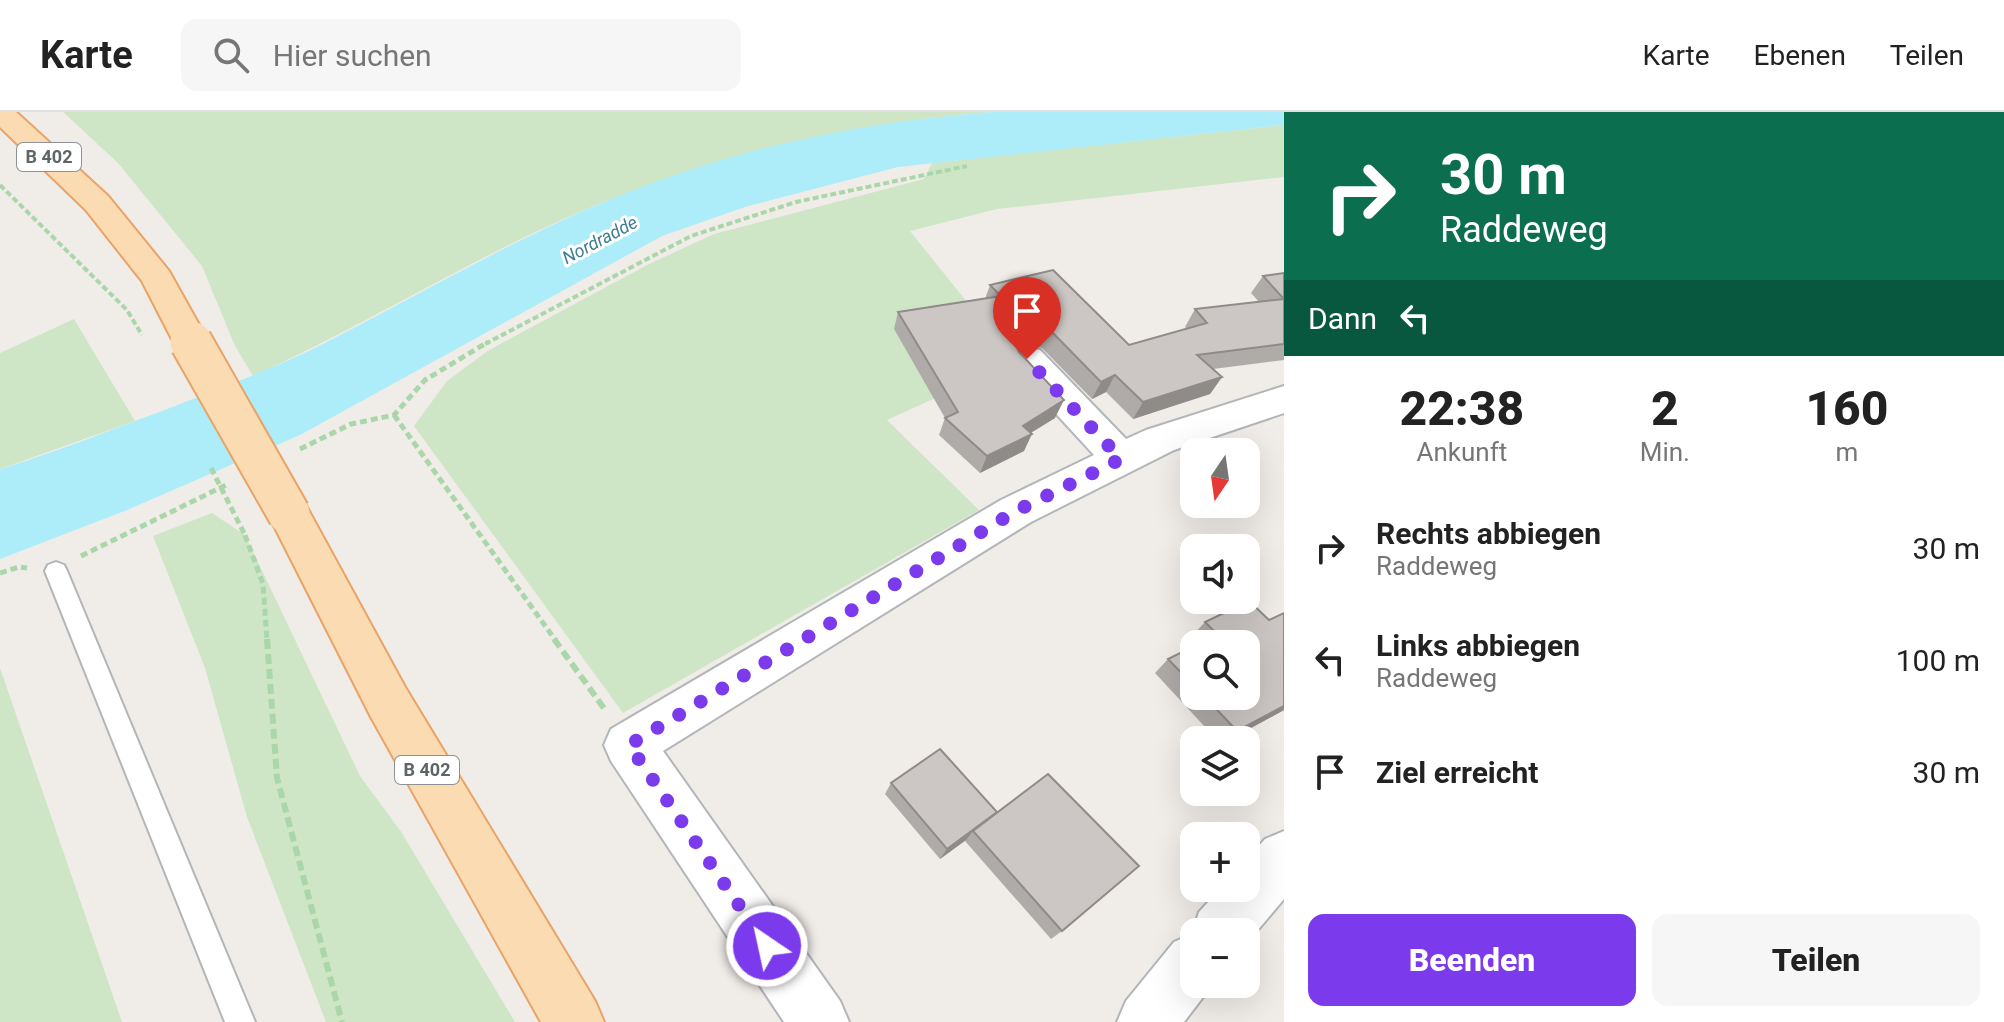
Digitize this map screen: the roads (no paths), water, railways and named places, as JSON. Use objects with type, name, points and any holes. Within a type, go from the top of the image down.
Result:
[{"type":"main road","name":"B 402","points":[[0,112],[97,203],[157,278],[189,339],[267,525],[388,702],[574,1022]]},
{"type":"street","points":[[1027,359],[1121,459]]},
{"type":"street","points":[[819,1022],[629,745],[1016,511],[1160,440],[1284,399]]},
{"type":"street","points":[[1231,918],[1284,858]]},
{"type":"street","points":[[1147,1022],[1180,980]]},
{"type":"lane","points":[[56,571],[240,1022]]},
{"type":"water","name":"Nordradde","points":[[993,112],[1284,112],[1284,125],[898,167],[745,207],[662,236],[300,435],[127,510],[0,559],[0,469],[165,410],[282,363],[554,224],[677,174],[810,138],[901,122]]}]
